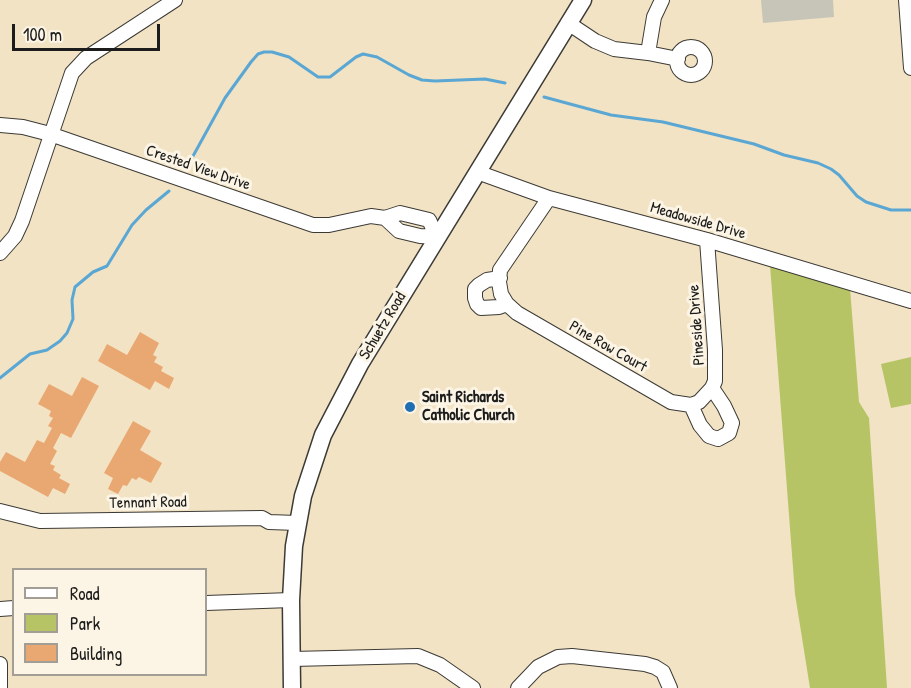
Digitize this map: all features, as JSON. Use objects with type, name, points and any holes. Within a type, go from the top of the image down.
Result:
[{"type":"main road","name":"Schuetz Road","points":[[292,688],[291,571],[298,520],[309,476],[323,435],[338,404],[437,237],[583,0]]},
{"type":"street","points":[[0,253],[15,236],[22,220],[50,134],[72,73],[78,64],[175,0]]},
{"type":"street","points":[[648,52],[654,17],[662,0]]},
{"type":"street","points":[[906,0],[911,68]]},
{"type":"street","points":[[568,23],[595,41],[614,49],[648,52],[678,59]]},
{"type":"street","name":"Crested View Drive","points":[[0,126],[23,127],[50,134],[313,225],[329,225],[371,216],[385,218],[399,231],[437,237]]},
{"type":"street","name":"Meadowside Drive","points":[[477,172],[549,198],[707,240],[911,301]]},
{"type":"street","points":[[500,278],[487,280],[475,289],[477,304],[481,308],[489,309],[507,304],[501,294],[500,270],[549,198]]},
{"type":"street","name":"Pineside Drive","points":[[695,403],[712,388],[716,374],[707,240]]},
{"type":"street","name":"Pine Row Court","points":[[507,304],[517,313],[671,402],[695,403]]},
{"type":"street","points":[[695,403],[700,424],[709,436],[718,439],[729,433],[732,423],[712,388]]},
{"type":"street","name":"Tennant Road","points":[[0,511],[40,521],[262,518],[268,514],[298,520]]},
{"type":"street","points":[[207,603],[291,600]]},
{"type":"street","points":[[292,659],[418,656],[440,665],[473,688]]},
{"type":"street","points":[[518,688],[538,667],[558,657],[572,656],[645,664],[663,672],[669,685]]},
{"type":"street","points":[[0,664],[0,688]]},
{"type":"shaded area","points":[[761,0],[833,0],[834,17],[763,23]]},
{"type":"green space","points":[[770,265],[850,288],[859,402],[869,418],[887,688],[810,688],[795,594]]},
{"type":"green space","points":[[911,357],[911,404],[891,408],[881,364]]},
{"type":"building","points":[[140,332],[159,343],[153,355],[157,357],[154,362],[163,367],[161,371],[174,378],[169,389],[155,381],[150,390],[98,361],[107,344],[127,355]]},
{"type":"building","points":[[82,377],[99,386],[71,438],[61,433],[53,448],[57,451],[50,464],[55,466],[53,470],[61,475],[59,478],[70,484],[65,494],[53,488],[48,497],[0,471],[0,462],[6,452],[25,462],[37,440],[44,443],[52,428],[48,426],[53,418],[49,416],[51,411],[38,404],[49,384],[72,396]]},
{"type":"building","points":[[133,421],[151,431],[140,450],[162,463],[151,483],[139,477],[136,480],[132,478],[127,486],[123,485],[118,494],[108,489],[113,478],[104,473]]},
{"type":"waterway","points":[[187,167],[225,98],[251,62],[258,54],[264,52],[289,57],[318,77],[330,77],[363,54],[377,57],[422,80],[485,79],[505,83]]},
{"type":"waterway","points":[[544,97],[611,115],[663,122],[754,144],[784,155],[818,163],[839,175],[857,196],[866,202],[891,210],[911,210]]},
{"type":"waterway","points":[[0,378],[30,354],[47,350],[60,341],[67,333],[73,319],[72,300],[75,287],[93,272],[107,266],[132,225],[169,191]]},
{"type":"place","name":"Saint Richards Catholic Church","points":[[410,407]]}]
